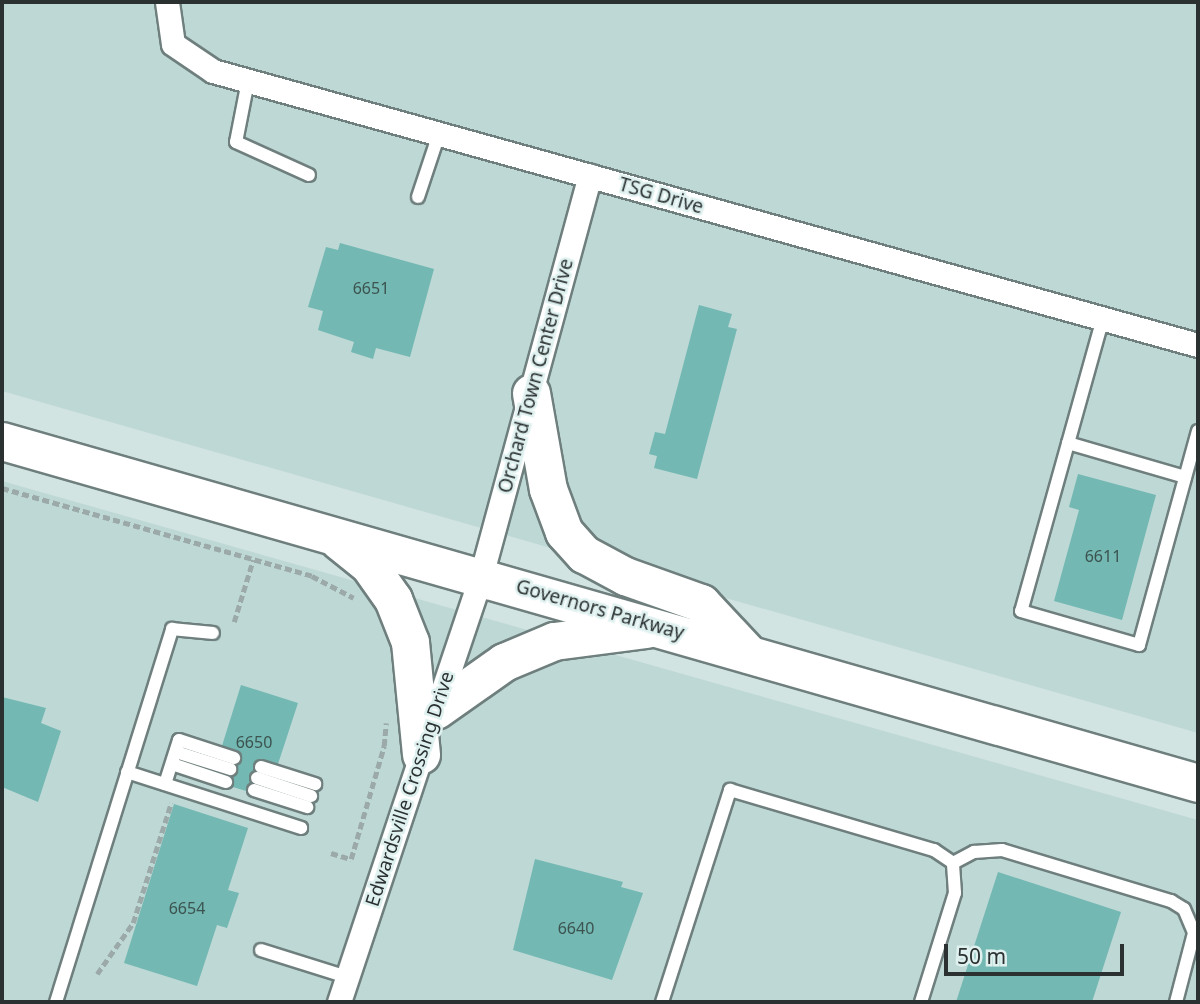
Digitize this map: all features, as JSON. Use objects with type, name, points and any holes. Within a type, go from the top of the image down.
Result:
[{"type":"main road","points":[[531,393],[548,489],[564,532],[584,554],[625,576],[701,603],[748,653]]},
{"type":"main road","name":"Governors Parkway","points":[[2,441],[1198,783]]},
{"type":"main road","points":[[329,533],[369,565],[393,599],[410,642],[421,754]]},
{"type":"main road","points":[[436,710],[504,662],[554,641],[660,628]]},
{"type":"street","name":"TSG Drive","points":[[167,2],[168,30],[184,54],[213,71],[1198,345]]},
{"type":"street","name":"Orchard Town Center Drive","points":[[481,576],[590,176]]},
{"type":"street","name":"Edwardsville Crossing Drive","points":[[339,1002],[481,576]]},
{"type":"lane","points":[[248,81],[236,142],[309,175]]},
{"type":"lane","points":[[418,197],[439,134]]},
{"type":"lane","points":[[1103,318],[1021,611],[1139,645],[1198,431]]},
{"type":"lane","points":[[1068,443],[1185,477]]},
{"type":"lane","points":[[56,1002],[172,629],[213,633]]},
{"type":"lane","points":[[165,784],[176,752],[230,770]]},
{"type":"lane","points":[[127,772],[301,828]]},
{"type":"lane","points":[[257,778],[311,796]]},
{"type":"lane","points":[[662,1002],[730,790],[934,850],[953,863]]},
{"type":"lane","points":[[953,863],[974,852],[1002,850],[1171,901],[1184,909],[1194,933],[1176,1002]]},
{"type":"lane","points":[[921,1002],[955,893],[953,863]]},
{"type":"lane","points":[[261,950],[347,977]]},
{"type":"path","points":[[2,488],[325,580],[362,606]]},
{"type":"path","points":[[234,622],[253,560]]},
{"type":"path","points":[[331,853],[351,859],[384,746],[386,719]]},
{"type":"path","points":[[97,974],[133,923],[172,802]]},
{"type":"shaded area","points":[[2,2],[1198,2],[1198,733],[2,391]]},
{"type":"shaded area","points":[[2,481],[1198,820],[1198,1002],[2,1002]]},
{"type":"building","points":[[340,243],[434,269],[410,357],[376,348],[373,359],[351,352],[354,342],[318,330],[323,311],[308,307],[326,247],[338,250]]},
{"type":"building","points":[[699,305],[732,314],[728,327],[737,329],[697,479],[654,468],[657,456],[649,454],[655,432],[665,434]]},
{"type":"building","points":[[1078,474],[1156,495],[1122,620],[1054,601],[1079,510],[1069,507]]},
{"type":"building","points":[[241,685],[298,703],[277,767],[262,763],[253,793],[226,785],[235,754],[221,749]]},
{"type":"building","points":[[2,697],[46,708],[41,723],[61,731],[38,802],[2,787]]},
{"type":"building","points":[[174,804],[248,828],[228,890],[239,893],[227,928],[217,925],[197,986],[124,963]]},
{"type":"building","points":[[535,859],[623,882],[621,887],[643,893],[612,980],[513,950]]},
{"type":"building","points":[[998,872],[1121,912],[1092,1002],[956,1002]]}]
